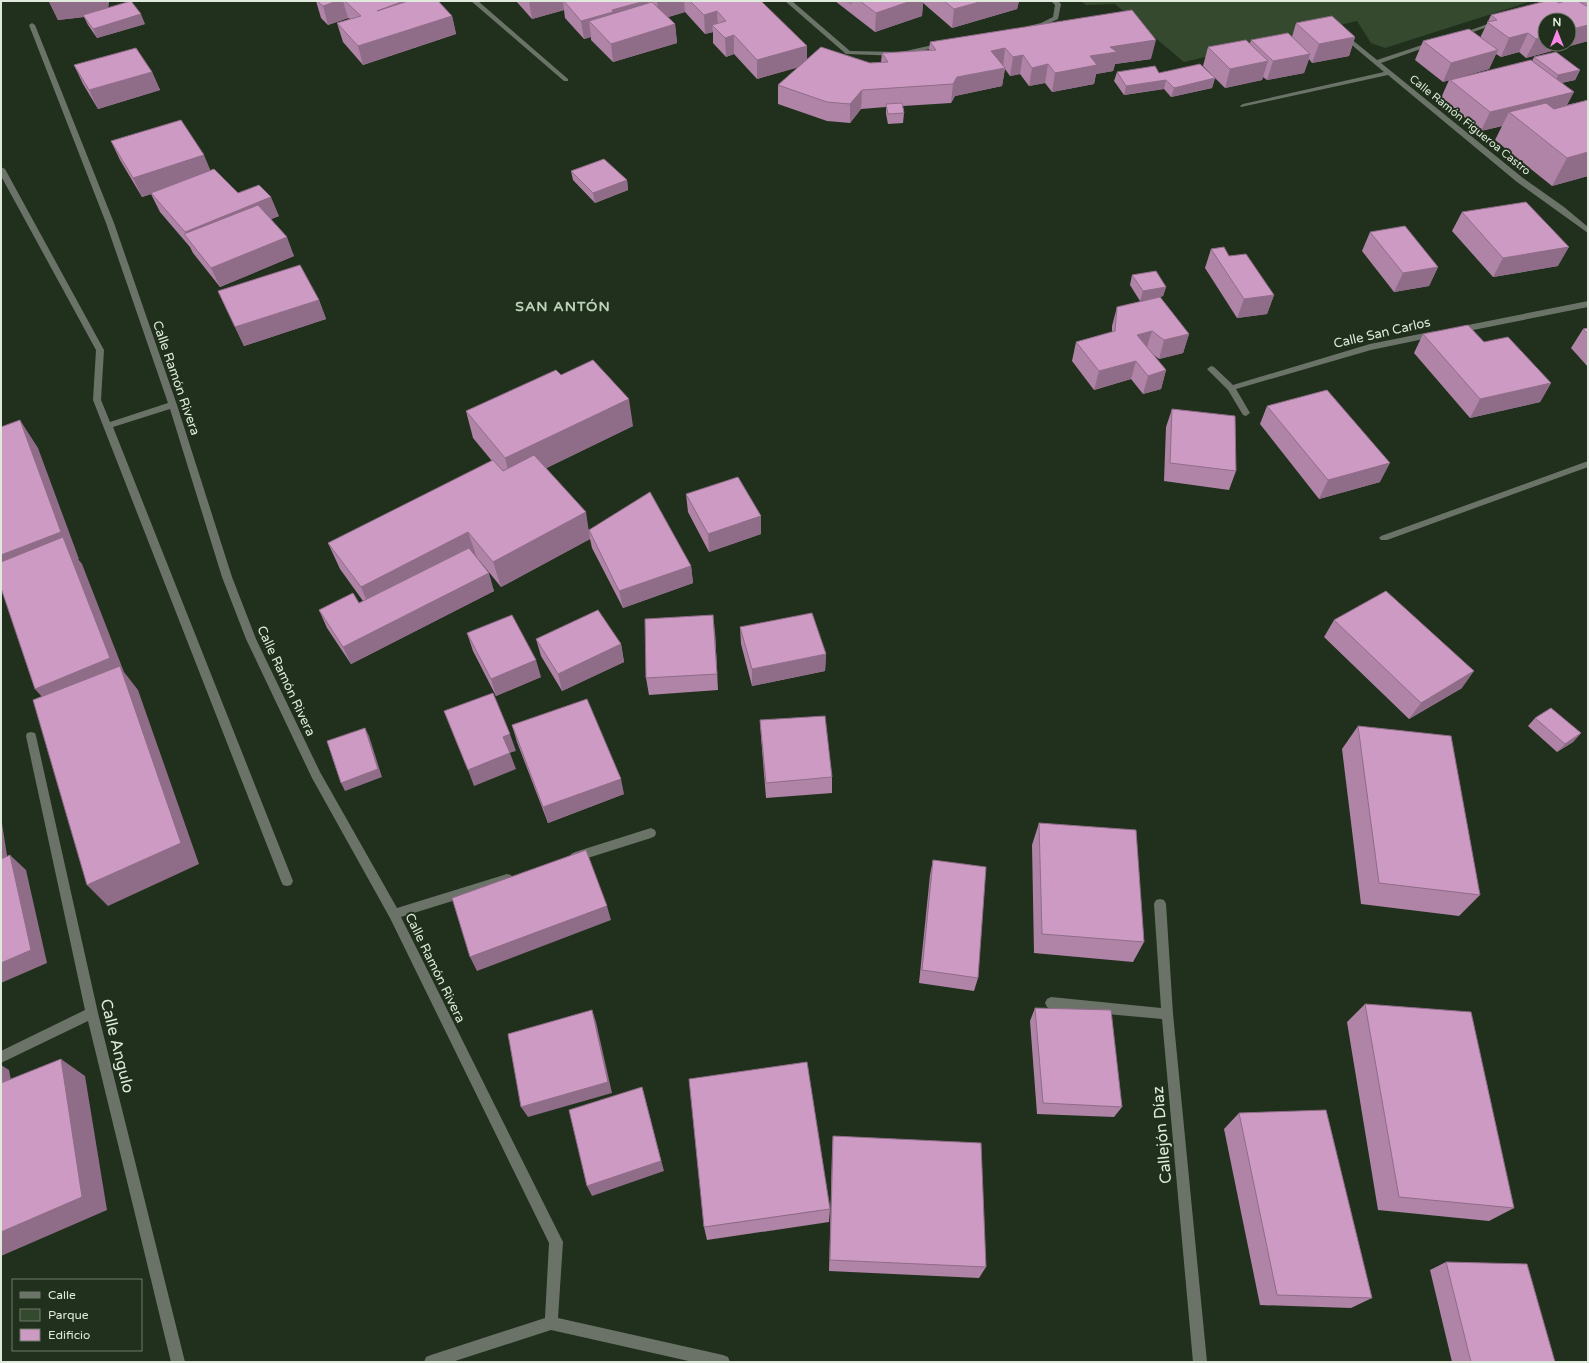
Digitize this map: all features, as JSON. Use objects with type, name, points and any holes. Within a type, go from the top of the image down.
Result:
[{"type":"street","points":[[474,1],[566,80]]},
{"type":"street","points":[[788,1],[848,53],[901,54],[946,44]]},
{"type":"street","points":[[1020,29],[1043,24],[1056,18],[1058,4],[1054,1]]},
{"type":"street","points":[[1540,8],[1563,1]]},
{"type":"street","points":[[1451,38],[1503,21]]},
{"type":"street","name":"Calle Ramón Rivera","points":[[32,25],[110,223],[173,405],[227,577],[251,639],[316,775],[394,914],[556,1242],[551,1324]]},
{"type":"street","name":"Calle Ramón Figueroa Castro","points":[[1340,33],[1520,180],[1588,232]]},
{"type":"street","points":[[1376,62],[1443,40]]},
{"type":"street","points":[[1243,106],[1389,73]]},
{"type":"street","points":[[1,169],[100,350],[97,400],[287,881]]},
{"type":"street","name":"Calle San Carlos","points":[[1231,388],[1370,347],[1588,304]]},
{"type":"street","points":[[1212,369],[1231,388],[1246,413]]},
{"type":"street","points":[[107,426],[173,405]]},
{"type":"street","points":[[1384,538],[1588,464]]},
{"type":"street","name":"Calle Angulo","points":[[31,736],[92,1013],[178,1362]]},
{"type":"street","points":[[568,859],[652,833]]},
{"type":"street","points":[[394,914],[515,876]]},
{"type":"street","name":"Callejón Díaz","points":[[1160,904],[1167,1014],[1200,1362]]},
{"type":"street","points":[[1051,1003],[1167,1014]]},
{"type":"street","points":[[1,1057],[92,1013]]},
{"type":"street","points":[[431,1362],[551,1324],[723,1362]]},
{"type":"green space","points":[[1081,1],[1532,1],[1385,48],[1371,43],[1357,21],[1184,62],[1115,4],[1086,5]]},
{"type":"building","points":[[131,1],[141,14],[93,29],[83,15]]},
{"type":"building","points":[[317,1],[337,1],[323,6]]},
{"type":"building","points":[[345,1],[404,1],[377,11],[408,1],[438,1],[452,16],[358,46],[337,23],[361,16]]},
{"type":"building","points":[[564,1],[645,1],[612,10],[613,12],[581,21]]},
{"type":"building","points":[[690,1],[761,1],[807,46],[757,60],[734,35],[725,38],[712,25],[726,21],[717,11],[704,15]]},
{"type":"building","points":[[860,1],[911,1],[876,13]]},
{"type":"building","points":[[944,1],[983,1],[954,9]]},
{"type":"building","points":[[1546,1],[1556,1],[1559,3],[1565,1],[1578,1],[1588,7],[1588,25],[1577,28],[1577,12],[1537,12],[1537,39],[1528,33],[1509,38],[1487,22],[1497,20],[1491,15]]},
{"type":"building","points":[[652,2],[675,24],[611,44],[589,21]]},
{"type":"building","points":[[1132,10],[1156,40],[1110,47],[1117,52],[1090,56],[1097,65],[1055,73],[1048,64],[1032,68],[1023,55],[1013,57],[1005,48],[991,51],[1005,68],[957,77],[953,84],[862,90],[850,104],[827,102],[778,85],[821,47],[870,63],[888,62],[882,53],[936,50],[930,42]]},
{"type":"building","points":[[1332,16],[1355,37],[1319,44],[1296,23]]},
{"type":"building","points":[[1469,29],[1498,50],[1451,63],[1423,41]]},
{"type":"building","points":[[1288,33],[1310,54],[1273,61],[1251,40]]},
{"type":"building","points":[[1246,40],[1268,61],[1230,69],[1208,47]]},
{"type":"building","points":[[136,48],[152,72],[89,90],[74,65]]},
{"type":"building","points":[[1556,52],[1580,70],[1558,75],[1534,57]]},
{"type":"building","points":[[1531,60],[1574,92],[1490,112],[1450,80]]},
{"type":"building","points":[[1200,64],[1215,78],[1174,88],[1166,80],[1126,86],[1117,72],[1155,66],[1159,73]]},
{"type":"building","points":[[1588,100],[1588,152],[1567,158],[1509,112],[1546,103],[1554,109]]},
{"type":"building","points":[[902,103],[904,113],[888,114],[886,104]]},
{"type":"building","points":[[181,120],[204,155],[133,178],[111,141]]},
{"type":"building","points":[[604,159],[627,180],[593,193],[571,171]]},
{"type":"building","points":[[214,169],[238,193],[259,185],[271,197],[185,232],[151,193]]},
{"type":"building","points":[[1526,202],[1569,247],[1503,258],[1462,212]]},
{"type":"building","points":[[258,205],[287,237],[211,268],[184,234]]},
{"type":"building","points":[[1405,226],[1438,267],[1403,273],[1370,232]]},
{"type":"building","points":[[1224,247],[1229,256],[1246,254],[1274,295],[1244,299],[1211,249]]},
{"type":"building","points":[[300,265],[319,300],[235,327],[218,291]]},
{"type":"building","points":[[1156,271],[1166,287],[1143,291],[1132,275]]},
{"type":"building","points":[[1160,297],[1189,334],[1164,340],[1152,331],[1137,335],[1166,370],[1148,376],[1136,361],[1099,371],[1076,342],[1115,331],[1117,307]]},
{"type":"building","points":[[1468,325],[1484,342],[1508,337],[1551,383],[1480,399],[1423,334]]},
{"type":"building","points":[[1588,328],[1588,334],[1583,329]]},
{"type":"building","points":[[593,360],[629,399],[505,458],[466,411],[556,370],[561,375]]},
{"type":"building","points":[[1327,390],[1390,463],[1328,480],[1267,406]]},
{"type":"building","points":[[1172,409],[1235,416],[1236,471],[1170,463]]},
{"type":"building","points":[[20,420],[61,532],[1,555],[1,427]]},
{"type":"building","points":[[534,455],[586,512],[493,562],[468,532],[361,587],[328,543],[493,460],[503,471]]},
{"type":"building","points":[[738,477],[761,516],[708,534],[686,494]]},
{"type":"building","points":[[650,492],[691,566],[619,591],[589,530]]},
{"type":"building","points":[[63,537],[110,658],[35,689],[1,588],[1,562]]},
{"type":"building","points":[[469,548],[489,573],[343,647],[319,610],[353,593],[359,603]]},
{"type":"building","points":[[1386,591],[1474,671],[1421,703],[1334,620]]},
{"type":"building","points":[[598,610],[621,644],[558,674],[536,639]]},
{"type":"building","points":[[812,613],[826,654],[752,669],[740,627]]},
{"type":"building","points":[[512,615],[536,660],[491,679],[467,633]]},
{"type":"building","points":[[713,615],[717,674],[646,678],[645,619]]},
{"type":"building","points":[[120,666],[181,843],[87,885],[33,700]]},
{"type":"building","points":[[493,693],[510,734],[503,737],[510,753],[468,770],[444,711]]},
{"type":"building","points":[[587,699],[621,779],[543,807],[512,725]]},
{"type":"building","points":[[1551,708],[1581,733],[1565,744],[1535,718]]},
{"type":"building","points":[[825,716],[832,777],[766,783],[760,720]]},
{"type":"building","points":[[1358,726],[1451,736],[1480,895],[1379,883]]},
{"type":"building","points":[[365,728],[378,769],[341,783],[327,741]]},
{"type":"building","points":[[1039,823],[1136,830],[1144,942],[1042,934]]},
{"type":"building","points":[[586,850],[607,906],[470,957],[452,898]]},
{"type":"building","points":[[10,855],[31,950],[1,963],[1,859]]},
{"type":"building","points":[[933,860],[986,867],[978,978],[922,970]]},
{"type":"building","points":[[1365,1004],[1471,1012],[1514,1208],[1399,1197]]},
{"type":"building","points":[[1035,1008],[1111,1010],[1122,1107],[1043,1103]]},
{"type":"building","points":[[592,1010],[608,1082],[521,1107],[508,1034]]},
{"type":"building","points":[[61,1059],[82,1197],[1,1232],[1,1083]]},
{"type":"building","points":[[807,1062],[830,1209],[704,1227],[689,1079]]},
{"type":"building","points":[[1,1069],[3,1082],[1,1083]]},
{"type":"building","points":[[642,1087],[661,1161],[587,1186],[569,1110]]},
{"type":"building","points":[[1326,1110],[1372,1298],[1277,1295],[1239,1113]]},
{"type":"building","points":[[833,1136],[981,1143],[986,1267],[830,1260]]},
{"type":"building","points":[[1446,1262],[1527,1264],[1555,1362],[1471,1362]]},
{"type":"district","name":"SAN ANTÓN","points":[[563,306]]}]
